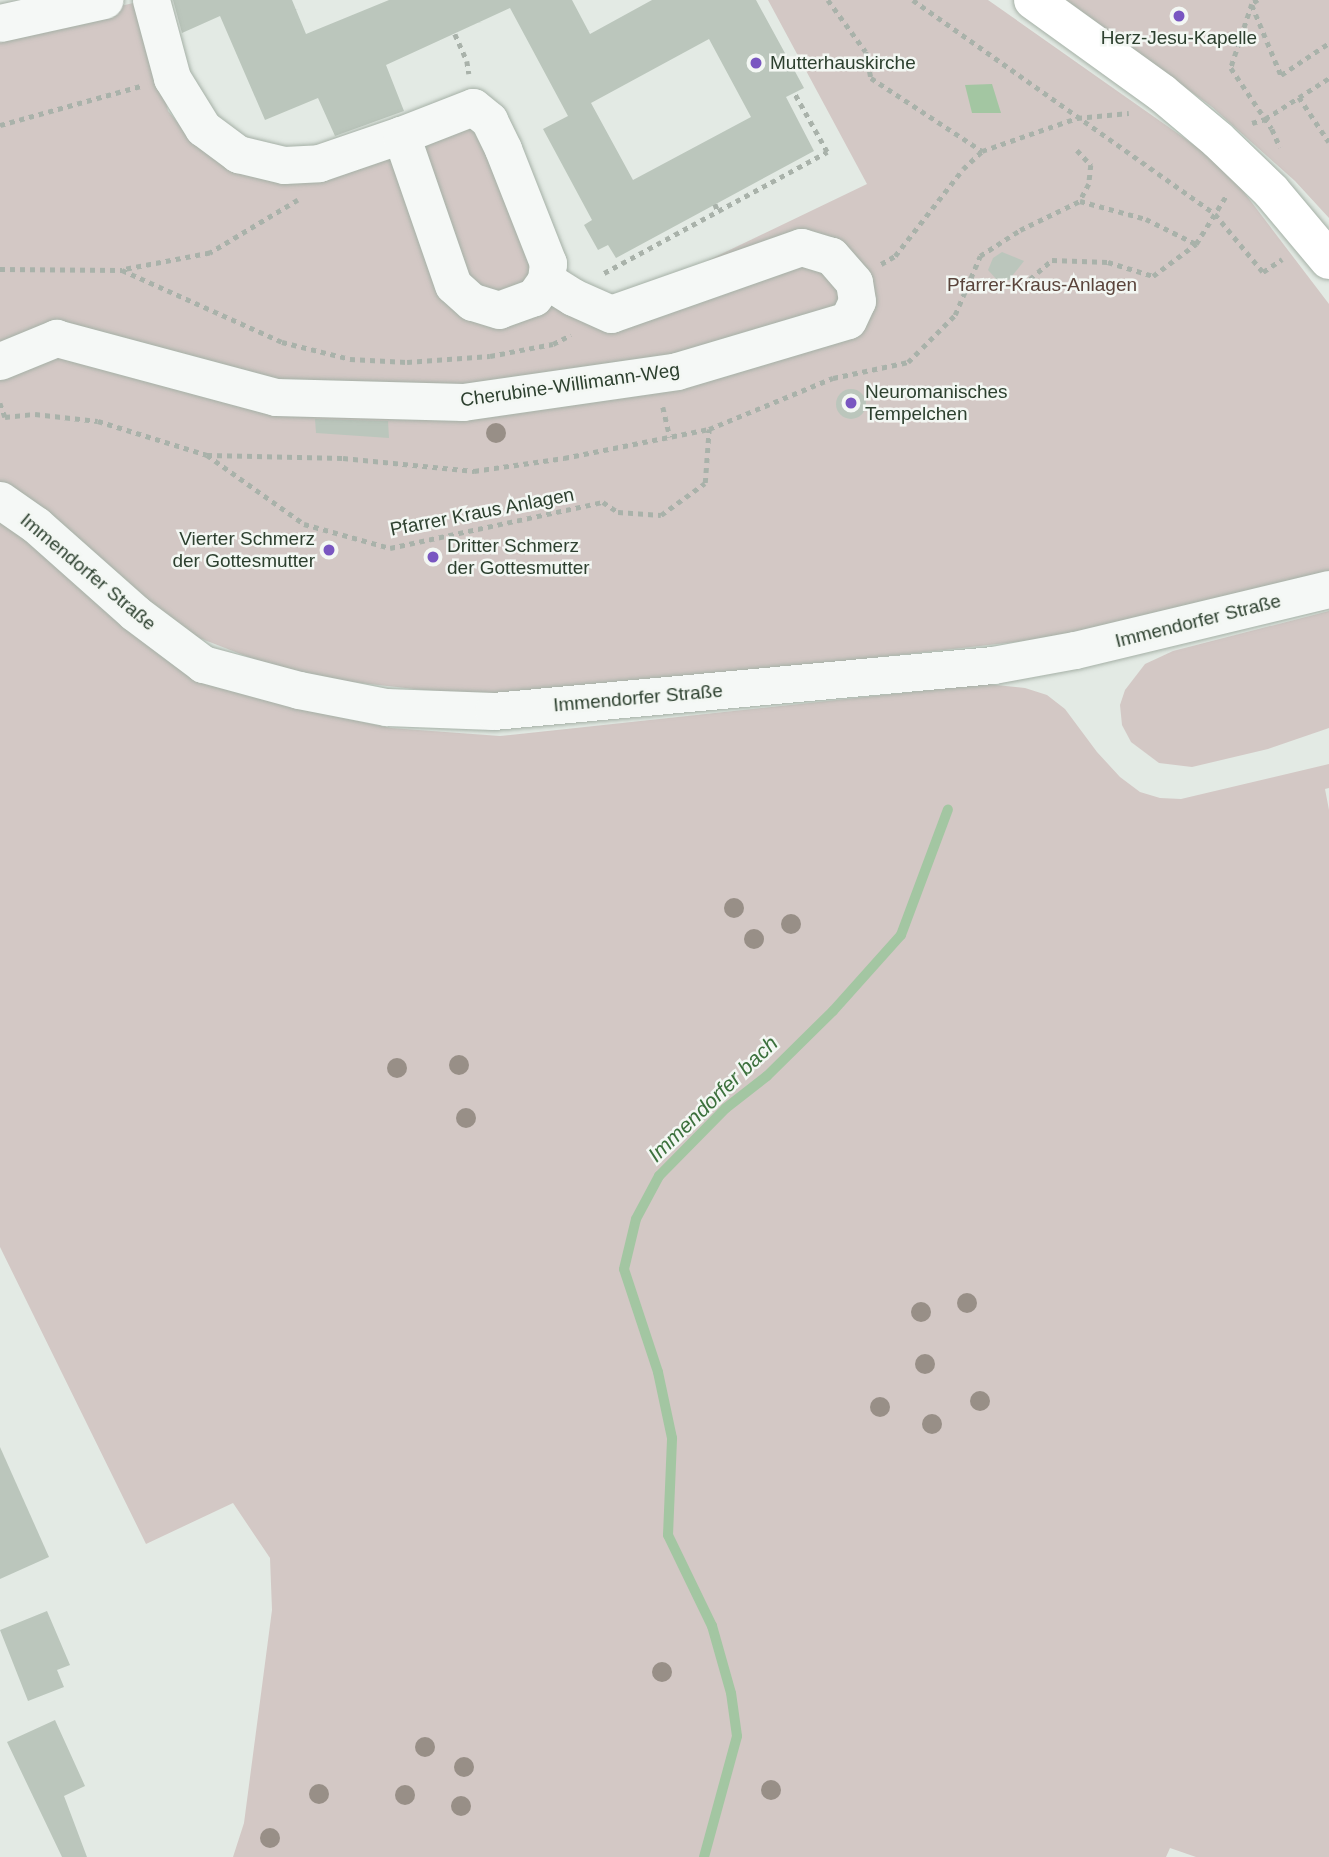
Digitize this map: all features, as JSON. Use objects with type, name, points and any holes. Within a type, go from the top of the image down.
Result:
[{"type":"main road","points":[[1033,0],[1162,93],[1219,140],[1271,191],[1329,260]]},
{"type":"street","points":[[0,23],[104,0]]},
{"type":"street","points":[[151,0],[172,78],[203,128],[239,154],[284,165],[319,163],[473,107],[489,120],[548,263],[553,285],[599,310],[611,314],[801,247],[831,256],[854,282]]},
{"type":"street","points":[[401,135],[453,285],[472,302],[499,310],[534,297],[553,285]]},
{"type":"street","name":"Cherubine-Willimann-Weg","points":[[0,361],[56,338],[276,397],[463,402],[677,371],[848,320],[857,301],[854,282]]},
{"type":"street","name":"Immendorfer Straße","points":[[0,500],[36,525],[135,613],[204,664],[299,690],[386,707],[494,711],[993,665],[1075,650],[1329,589]]},
{"type":"path","points":[[828,0],[866,52],[872,78],[982,151]]},
{"type":"path","points":[[913,0],[1215,214],[1263,272],[1291,254]]},
{"type":"path","points":[[1258,0],[1252,4],[1231,68],[1265,119],[1281,150]]},
{"type":"path","points":[[1252,4],[1281,75],[1329,43]]},
{"type":"path","points":[[455,33],[467,61]]},
{"type":"path","points":[[0,125],[172,78]]},
{"type":"path","points":[[1265,119],[1329,78]]},
{"type":"path","points":[[553,285],[605,272],[827,152],[794,93]]},
{"type":"path","points":[[1299,97],[1329,142]]},
{"type":"path","points":[[854,282],[895,256],[963,169],[982,151],[1077,118],[1132,113]]},
{"type":"path","points":[[207,455],[344,458],[474,471],[564,458],[709,429],[833,378],[908,362],[955,315],[980,256],[1020,230],[1080,201],[1089,184],[1091,165],[1077,150]]},
{"type":"path","points":[[1030,279],[1052,260],[1108,262],[1153,276],[1196,244],[1234,189]]},
{"type":"path","points":[[0,269],[122,270],[210,253],[305,195]]},
{"type":"path","points":[[1080,201],[1146,219],[1196,244]]},
{"type":"path","points":[[715,204],[719,211]]},
{"type":"path","points":[[122,270],[282,342],[350,359],[407,362],[490,356],[527,349],[552,344],[589,326],[599,310]]},
{"type":"path","name":"Pfarrer Kraus Anlagen","points":[[0,403],[5,417],[35,414],[98,421],[207,455],[304,524],[390,548],[603,502],[618,512],[661,514],[705,483],[709,429]]},
{"type":"green space","name":"Pfarrer-Kraus-Anlagen","points":[[768,0],[988,0],[1224,166],[1329,304],[1329,573],[1051,638],[542,695],[478,696],[297,676],[189,634],[0,484],[0,34],[142,1],[168,111],[197,145],[232,167],[500,110],[573,290],[609,301],[638,294],[867,184]]},
{"type":"green space","points":[[1066,0],[1329,0],[1329,218],[1295,181],[1212,107]]},
{"type":"green space","points":[[0,517],[301,709],[391,728],[500,736],[986,684],[1025,688],[1047,695],[1065,709],[1097,752],[1120,777],[1140,792],[1160,798],[1181,799],[1329,764],[1329,788],[1325,789],[1329,810],[1329,1857],[1196,1857],[1170,1848],[1166,1857],[233,1857],[244,1823],[272,1610],[270,1558],[233,1503],[146,1544],[0,1247]]},
{"type":"green space","points":[[1329,611],[1329,728],[1268,749],[1192,767],[1159,763],[1131,742],[1122,725],[1120,705],[1125,690],[1145,664],[1173,651]]},
{"type":"shaded area","points":[[992,84],[1001,113],[972,113],[965,85]]},
{"type":"building","points":[[173,0],[292,0],[306,34],[389,0],[572,0],[590,34],[652,0],[756,0],[804,88],[786,97],[814,151],[616,258],[608,245],[598,250],[584,225],[592,220],[543,129],[568,116],[510,8],[386,65],[404,111],[335,136],[318,98],[265,120],[220,16],[182,33]],"holes":[[[709,39],[751,117],[633,180],[591,103]]]},
{"type":"building","points":[[1002,252],[1024,261],[1009,280],[998,281],[988,270],[993,258]]},
{"type":"building","name":"Neuromanisches Tempelchen","points":[[851,389],[862,393],[866,404],[862,415],[851,419],[840,415],[836,404],[840,393]]},
{"type":"building","points":[[315,419],[388,421],[389,438],[316,433]]},
{"type":"building","points":[[0,1447],[49,1557],[0,1579]]},
{"type":"building","points":[[47,1611],[70,1665],[57,1670],[64,1687],[28,1701],[0,1630]]},
{"type":"building","points":[[55,1720],[85,1786],[64,1796],[87,1857],[62,1857],[7,1742]]},
{"type":"waterway","name":"Immendorfer bach","points":[[704,1857],[737,1736],[731,1693],[712,1626],[668,1535],[672,1438],[658,1372],[624,1269],[636,1219],[659,1176],[726,1108],[767,1076],[833,1011],[901,935],[948,809]]},
{"type":"place","name":"Herz-Jesu-Kapelle","points":[[1179,16]]},
{"type":"place","name":"Mutterhauskirche","points":[[756,63]]},
{"type":"place","name":"Neuromanisches Tempelchen","points":[[851,403]]},
{"type":"place","name":"Vierter Schmerz der Gottesmutter","points":[[329,550]]},
{"type":"place","name":"Dritter Schmerz der Gottesmutter","points":[[433,557]]}]
